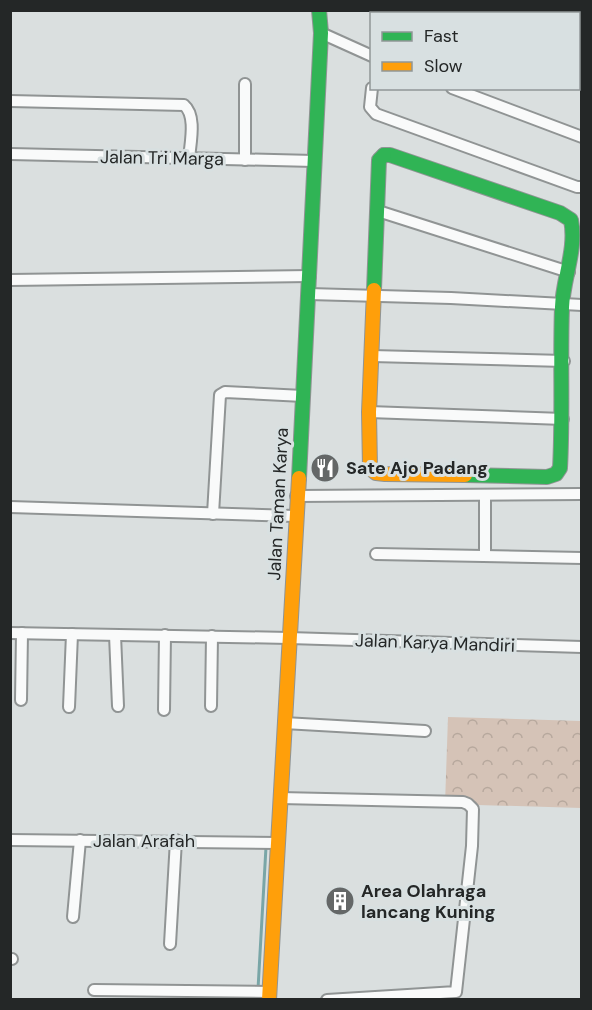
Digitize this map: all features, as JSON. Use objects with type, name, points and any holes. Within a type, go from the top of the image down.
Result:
[{"type":"street","name":"Jalan Taman Karya","points":[[269,996],[310,276],[321,33],[319,10]]},
{"type":"street","points":[[321,33],[370,55]]},
{"type":"street","points":[[245,84],[245,160]]},
{"type":"street","points":[[372,90],[370,107],[376,114],[582,187]]},
{"type":"street","points":[[457,90],[582,137]]},
{"type":"street","points":[[10,101],[184,105],[189,110],[191,120],[189,159]]},
{"type":"street","name":"Jalan Tri Marga","points":[[10,154],[314,161]]},
{"type":"street","points":[[387,154],[568,217],[573,229],[569,272],[562,304],[563,419],[559,471],[550,477],[385,474],[373,471],[369,467],[369,412],[378,212],[379,160],[387,154]]},
{"type":"street","points":[[378,212],[569,272]]},
{"type":"street","points":[[10,280],[310,276]]},
{"type":"street","points":[[309,294],[582,305]]},
{"type":"street","points":[[372,356],[564,361]]},
{"type":"street","points":[[213,514],[220,395],[225,392],[303,396]]},
{"type":"street","points":[[369,412],[563,419]]},
{"type":"street","points":[[296,496],[582,494]]},
{"type":"street","points":[[485,495],[485,556]]},
{"type":"street","points":[[10,507],[295,516]]},
{"type":"street","points":[[376,554],[582,558]]},
{"type":"street","points":[[16,633],[21,700]]},
{"type":"street","name":"Jalan Karya Mandiri","points":[[16,633],[212,636],[582,647]]},
{"type":"street","points":[[69,707],[72,634]]},
{"type":"street","points":[[115,635],[118,706]]},
{"type":"street","points":[[164,710],[165,635]]},
{"type":"street","points":[[211,706],[212,636]]},
{"type":"street","points":[[284,723],[426,731]]},
{"type":"street","points":[[280,798],[463,802],[473,809],[472,846],[456,992],[454,994],[327,999]]},
{"type":"street","name":"Jalan Arafah","points":[[10,840],[176,840],[278,843]]},
{"type":"street","points":[[73,917],[80,840]]},
{"type":"street","points":[[170,944],[176,840]]},
{"type":"street","points":[[94,990],[269,996]]},
{"type":"green space","points":[[448,717],[581,721],[581,808],[445,804]]},
{"type":"waterway","points":[[258,989],[266,847]]},
{"type":"traffic: fast","points":[[299,478],[321,33],[319,10]]},
{"type":"traffic: fast","points":[[384,155],[390,155],[560,213],[571,220],[571,253],[562,307],[560,468],[556,474],[547,477],[465,475]]},
{"type":"traffic: fast","points":[[374,290],[379,160],[384,155]]},
{"type":"traffic: slow","points":[[374,290],[369,412],[370,468],[376,473],[385,474],[465,475]]},
{"type":"traffic: slow","points":[[269,1000],[299,478]]},
{"type":"place","name":"Sate Ajo Padang","points":[[325,468]]},
{"type":"place","name":"Area Olahraga lancang Kuning","points":[[340,901]]}]
